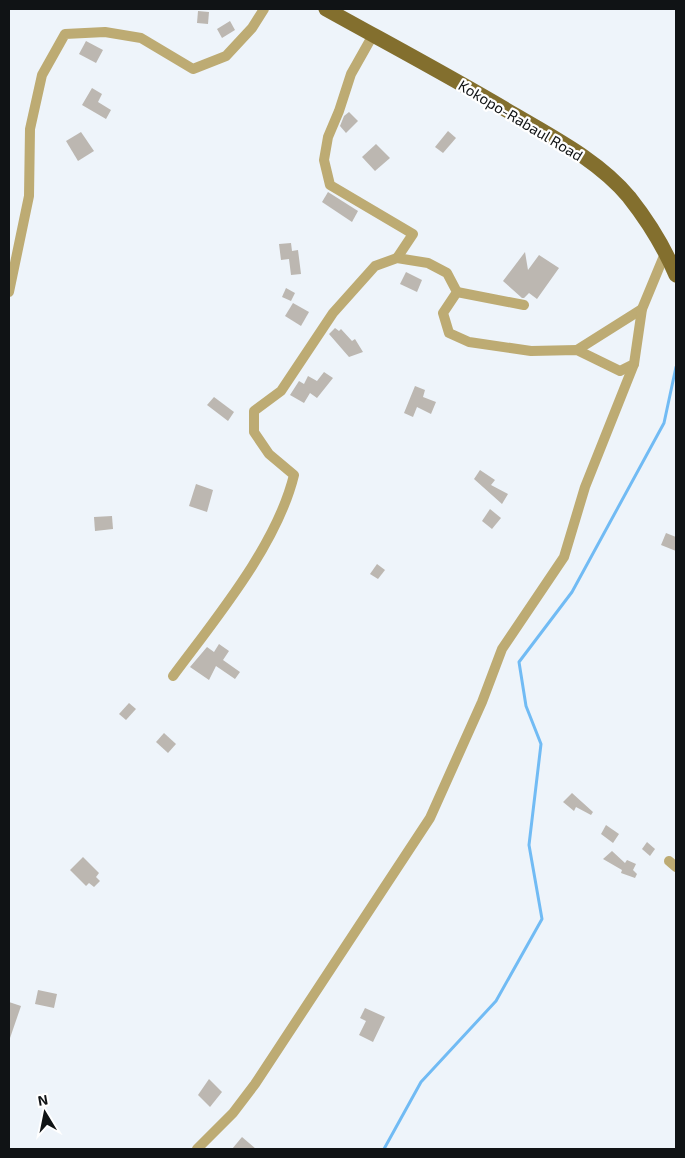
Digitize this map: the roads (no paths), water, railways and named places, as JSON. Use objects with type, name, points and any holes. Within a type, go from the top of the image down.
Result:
[{"type":"main road","name":"Kokopo-Rabaul Road","points":[[326,9],[541,130],[597,168],[628,196],[666,250],[676,275]]},
{"type":"street","points":[[9,292],[29,196],[30,129],[42,75],[65,34],[105,32],[141,38],[193,68],[226,56],[252,28],[264,9]]},
{"type":"street","points":[[373,35],[351,74],[328,137],[324,160],[330,185],[414,234],[396,258]]},
{"type":"street","points":[[197,1149],[233,1113],[255,1084],[430,818],[482,702],[502,649],[564,557],[585,487],[634,364],[642,309],[666,250]]},
{"type":"street","points":[[173,676],[235,592],[272,530],[291,488],[294,475],[269,454],[254,432],[254,411],[281,391],[333,313],[375,266],[396,258],[428,263],[447,274],[457,292],[524,305]]},
{"type":"street","points":[[457,292],[443,313],[449,333],[469,342],[522,350],[577,350],[620,371],[634,364]]},
{"type":"street","points":[[577,350],[642,309]]},
{"type":"waterway","points":[[384,1149],[421,1082],[496,1001],[542,919],[529,845],[541,744],[526,706],[519,662],[572,592],[664,423],[676,367]]}]
